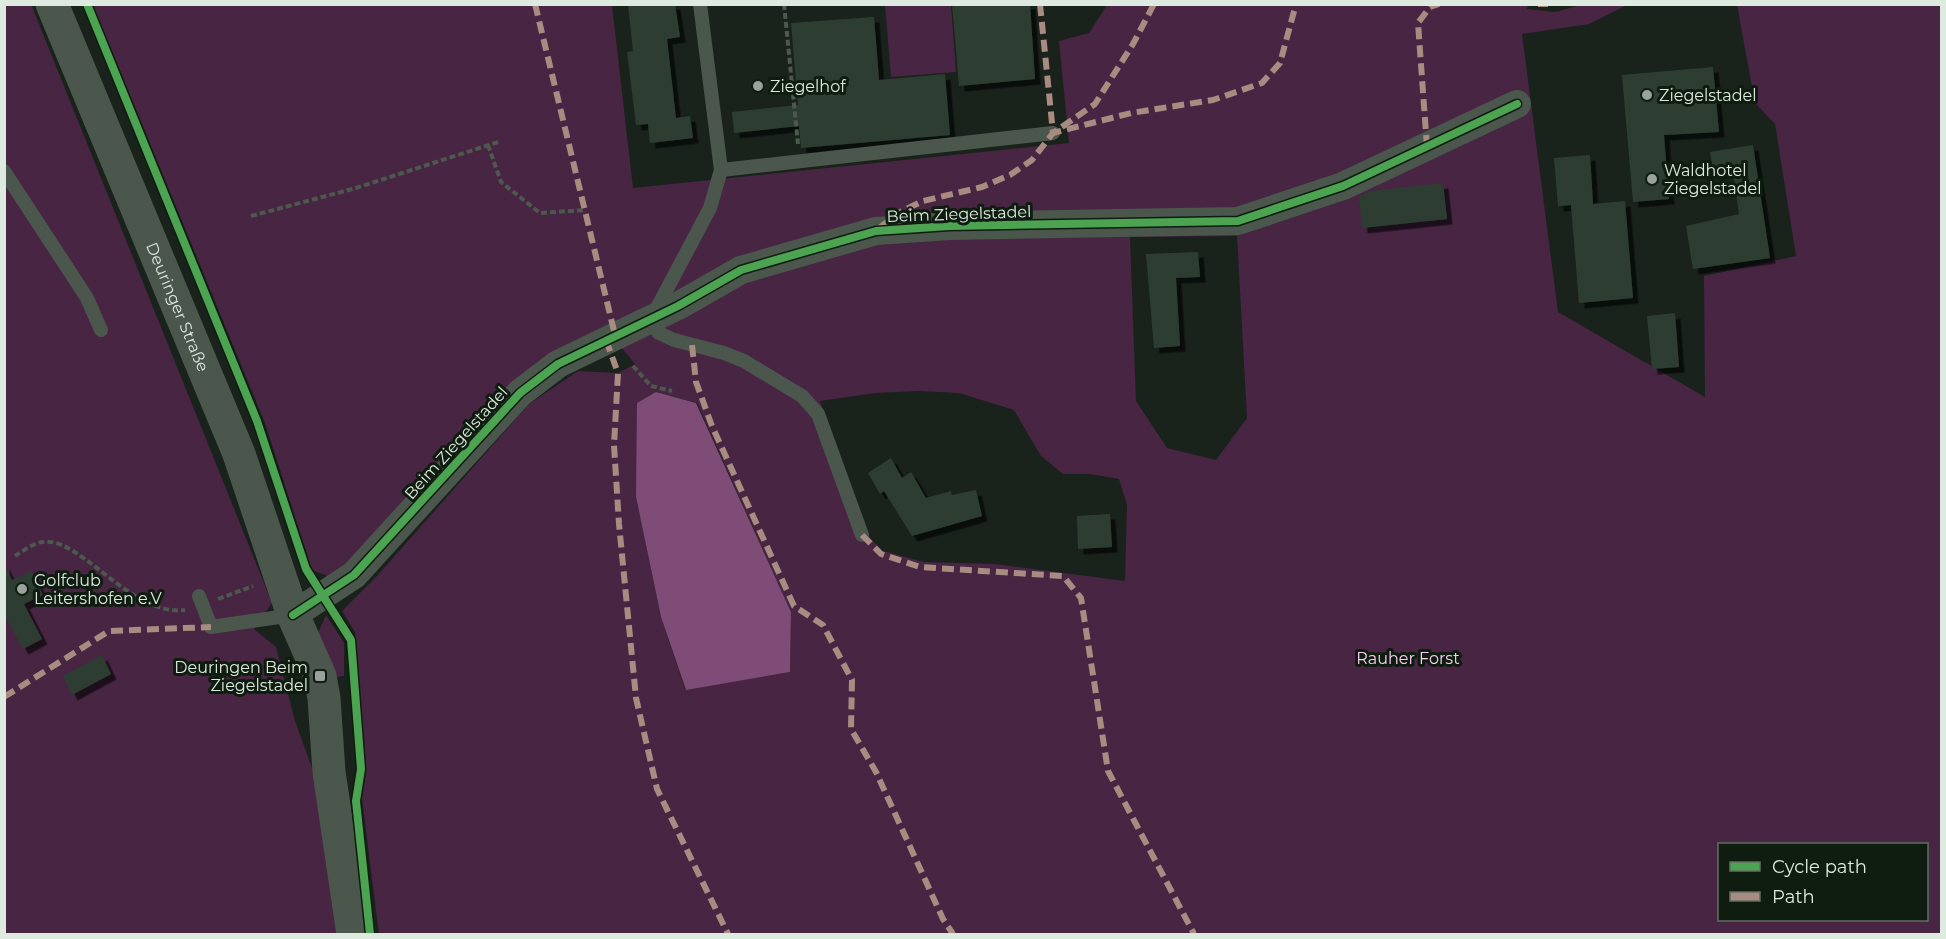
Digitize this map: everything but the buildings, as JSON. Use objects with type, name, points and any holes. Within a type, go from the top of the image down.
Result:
[{"type":"street","name":"Deuringer Straße","points":[[52,4],[239,454],[281,577],[293,615],[303,693],[329,772],[353,934]]},
{"type":"street","name":"Beim Ziegelstadel","points":[[293,615],[354,575],[520,393],[558,364],[650,321],[741,270],[876,231],[949,226],[1238,221],[1343,186],[1517,104]]},
{"type":"lane","points":[[700,4],[721,170],[710,208],[650,321],[659,333],[674,340],[724,353],[744,361],[802,396],[818,414],[862,535]]},
{"type":"lane","points":[[721,170],[1053,133]]},
{"type":"lane","points":[[4,171],[87,298],[100,330]]},
{"type":"lane","points":[[201,600],[211,627],[293,615]]},
{"type":"path","points":[[784,4],[799,161]]},
{"type":"path","points":[[251,216],[356,188],[498,142]]},
{"type":"path","points":[[488,146],[501,182],[540,213],[585,210]]},
{"type":"path","points":[[633,366],[651,386],[672,391]]},
{"type":"path","points":[[15,556],[41,542],[50,541],[72,551],[146,603],[170,611],[281,577]]},
{"type":"green space","points":[[31,4],[272,603],[254,629],[276,647],[295,721],[315,776],[337,934],[5,934],[4,5]]},
{"type":"green space","name":"Rauher Forst","points":[[1528,4],[1527,9],[1556,12],[1580,5],[1627,5],[1589,24],[1522,34],[1558,312],[1705,397],[1704,276],[1796,256],[1775,124],[1755,103],[1737,5],[1941,5],[1941,934],[379,934],[362,799],[366,770],[355,632],[342,611],[377,576],[529,404],[578,371],[618,373],[635,364],[617,342],[597,334],[361,556],[328,576],[312,570],[265,423],[93,5],[612,5],[633,188],[1069,143],[1059,41],[1089,33],[1107,5]],"holes":[[[1237,236],[1247,418],[1216,460],[1167,448],[1136,401],[1130,237]],[[918,391],[959,393],[1014,410],[1041,456],[1063,474],[1090,474],[1119,479],[1127,505],[1125,581],[995,564],[924,562],[883,551],[870,538],[820,401],[875,393]],[[656,392],[697,403],[791,612],[790,672],[685,689],[661,617],[636,497]]]},
{"type":"green space","points":[[885,5],[951,5],[956,72],[891,77]]},
{"type":"green space","points":[[326,615],[344,643],[344,676],[331,678],[317,635]]},
{"type":"shaded area","points":[[656,392],[696,403],[791,612],[790,672],[686,690],[661,617],[636,497],[637,403]]},
{"type":"marked path","points":[[535,4],[615,335]]},
{"type":"marked path","points":[[1040,4],[1053,133],[1131,113],[1213,100],[1262,83],[1280,63],[1296,4]]},
{"type":"marked path","points":[[878,229],[898,213],[923,201],[982,187],[1010,175],[1032,160],[1053,133],[1095,104],[1133,44],[1154,4]]},
{"type":"marked path","points":[[1427,147],[1418,23],[1430,7],[1439,4]]},
{"type":"marked path","points":[[1538,4],[1548,4]]},
{"type":"marked path","points":[[606,340],[618,373],[614,445],[619,524],[636,698],[657,789],[728,934]]},
{"type":"marked path","points":[[692,345],[696,382],[712,426],[794,606],[823,625],[852,680],[851,729],[876,772],[943,919],[953,934]]},
{"type":"marked path","points":[[862,535],[881,554],[920,567],[1063,576],[1081,598],[1108,771],[1194,934]]},
{"type":"marked path","points":[[4,697],[109,631],[211,627]]},
{"type":"cycle path","points":[[87,4],[257,421],[306,569],[351,640],[361,769],[356,801],[370,934]]},
{"type":"cycle path","points":[[293,615],[354,575],[520,393],[558,364],[678,306],[741,270],[876,231],[949,226],[1238,221],[1343,186],[1517,104]]},
{"type":"place","name":"Ziegelhof","points":[[758,86]]},
{"type":"place","name":"Ziegelstadel","points":[[1647,95]]},
{"type":"place","name":"Waldhotel Ziegelstadel","points":[[1652,179]]},
{"type":"place","name":"Golfclub Leitershofen e.V","points":[[22,589]]},
{"type":"place","name":"Deuringen Beim Ziegelstadel","points":[[320,676]]}]
